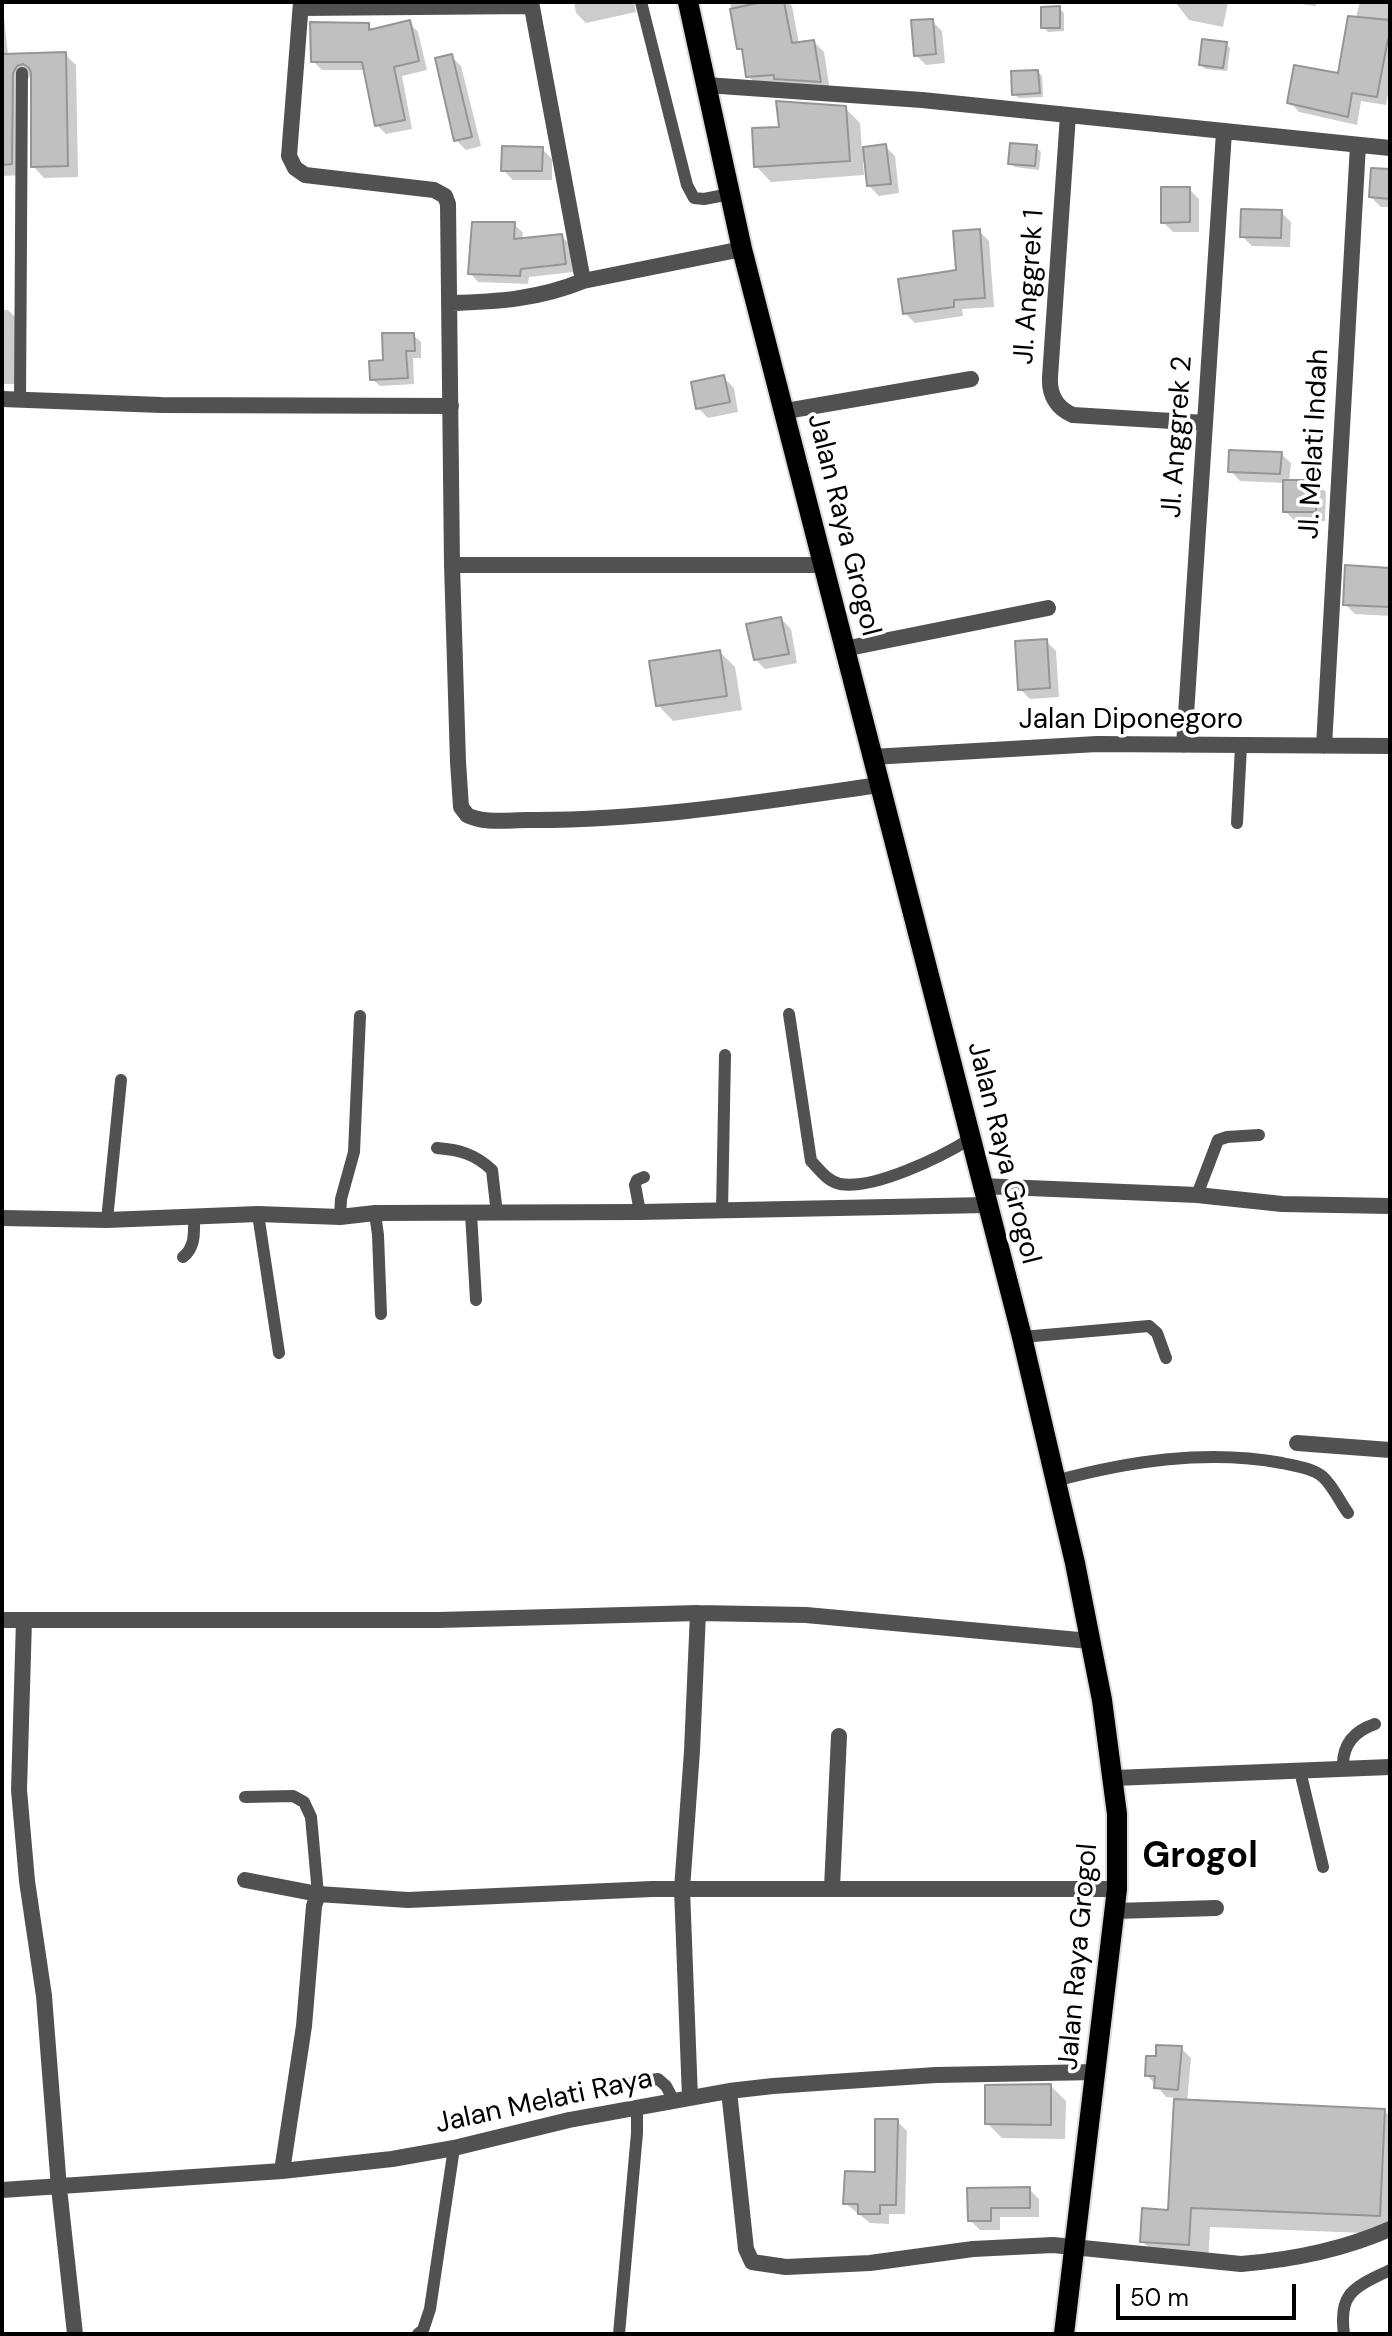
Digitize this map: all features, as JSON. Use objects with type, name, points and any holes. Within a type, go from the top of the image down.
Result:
[{"type":"main road","name":"Jalan Raya Grogol","points":[[688,2],[742,249],[1022,1337],[1090,1641],[1114,1778],[1117,1889],[1064,2334]]},
{"type":"street","points":[[583,281],[531,4],[301,5],[289,156],[295,168],[305,175],[434,190],[445,196],[449,213],[452,565],[461,807],[474,819],[583,821],[691,813],[879,785]]},
{"type":"street","points":[[706,85],[922,100],[1390,148]]},
{"type":"street","name":"Jl. Anggrek 1","points":[[1068,115],[1050,377],[1052,395],[1060,407],[1073,415],[1205,423]]},
{"type":"street","name":"Jl. Anggrek 2","points":[[1184,745],[1224,132]]},
{"type":"street","name":"Jl. Melati Indah","points":[[1324,746],[1358,145]]},
{"type":"street","points":[[450,303],[529,298],[554,293],[583,281],[742,249]]},
{"type":"street","points":[[786,411],[971,379]]},
{"type":"street","points":[[2,399],[161,405],[451,406]]},
{"type":"street","points":[[452,565],[822,565]]},
{"type":"street","points":[[844,649],[1048,608]]},
{"type":"street","name":"Jalan Diponegoro","points":[[872,757],[1046,746],[1390,746]]},
{"type":"street","points":[[2,1218],[107,1220],[258,1214],[340,1217],[375,1213],[722,1211],[984,1196],[1197,1195],[1282,1204],[1390,1206]]},
{"type":"street","points":[[1297,1443],[1390,1450]]},
{"type":"street","points":[[682,2099],[682,1889],[698,1613]]},
{"type":"street","points":[[2,1620],[439,1620],[698,1613],[806,1615],[1090,1641]]},
{"type":"street","points":[[24,1620],[19,1790],[27,1881],[44,1996],[59,2188],[75,2334]]},
{"type":"street","points":[[832,1888],[839,1736]]},
{"type":"street","points":[[1114,1778],[1390,1767]]},
{"type":"street","points":[[245,1880],[318,1894],[408,1900],[682,1889],[1117,1889]]},
{"type":"street","points":[[282,2171],[304,2026],[314,1906],[318,1894]]},
{"type":"street","points":[[1115,1911],[1216,1908]]},
{"type":"street","name":"Jalan Melati Raya","points":[[2,2190],[282,2171],[392,2159],[454,2148],[555,2123],[729,2091],[875,2078],[1097,2072]]},
{"type":"street","points":[[729,2091],[746,2249],[752,2262],[786,2267],[870,2263],[973,2249],[1053,2245],[1241,2264],[1265,2262],[1357,2242],[1390,2229]]},
{"type":"lane","points":[[641,2],[687,185],[694,198],[730,194]]},
{"type":"lane","points":[[20,399],[22,73]]},
{"type":"lane","points":[[1237,823],[1241,746]]},
{"type":"lane","points":[[789,1014],[811,1161],[826,1178],[855,1184],[898,1174],[970,1139]]},
{"type":"lane","points":[[340,1217],[341,1199],[354,1152],[360,1016]]},
{"type":"lane","points":[[722,1211],[725,1055]]},
{"type":"lane","points":[[107,1220],[121,1080]]},
{"type":"lane","points":[[1197,1195],[1218,1140],[1259,1135]]},
{"type":"lane","points":[[437,1148],[460,1150],[481,1160],[492,1170],[497,1214]]},
{"type":"lane","points":[[640,1212],[635,1185],[637,1180],[644,1177]]},
{"type":"lane","points":[[375,1213],[381,1314]]},
{"type":"lane","points":[[471,1213],[476,1300]]},
{"type":"lane","points":[[258,1214],[279,1353]]},
{"type":"lane","points":[[183,1257],[192,1245],[194,1216]]},
{"type":"lane","points":[[1022,1337],[1149,1326],[1157,1333],[1166,1358]]},
{"type":"lane","points":[[1055,1481],[1088,1472],[1193,1456],[1254,1458],[1301,1467],[1318,1474],[1348,1513]]},
{"type":"lane","points":[[1343,1768],[1342,1754],[1346,1746],[1359,1729],[1375,1724]]},
{"type":"lane","points":[[1300,1771],[1323,1867]]},
{"type":"lane","points":[[245,1797],[293,1796],[304,1802],[311,1817],[318,1894]]},
{"type":"lane","points":[[611,2087],[658,2079],[682,2099]]},
{"type":"lane","points":[[619,2334],[637,2108]]},
{"type":"lane","points":[[418,2334],[423,2330],[430,2309],[454,2148]]},
{"type":"lane","points":[[1344,2334],[1341,2314],[1344,2302],[1357,2287],[1390,2270]]},
{"type":"building","points":[[762,2],[784,2],[792,43],[814,40],[821,82],[774,79],[774,75],[746,77],[742,49],[737,49],[730,9]]},
{"type":"building","points":[[1060,6],[1060,28],[1041,28],[1041,7]]},
{"type":"building","points":[[1348,16],[1390,20],[1390,40],[1377,97],[1352,93],[1348,117],[1287,103],[1294,65],[1338,73]]},
{"type":"building","points":[[933,19],[936,54],[914,56],[911,20]]},
{"type":"building","points":[[410,20],[419,61],[394,67],[405,120],[375,126],[362,62],[311,62],[310,22],[369,23],[369,30]]},
{"type":"building","points":[[1202,39],[1227,42],[1223,68],[1199,65]]},
{"type":"building","points":[[66,52],[68,166],[31,167],[31,73],[23,64],[17,66],[13,73],[12,164],[2,165],[2,54]]},
{"type":"building","points":[[452,54],[472,137],[454,141],[435,58]]},
{"type":"building","points":[[1038,70],[1040,93],[1012,95],[1011,71]]},
{"type":"building","points":[[776,101],[846,106],[850,161],[754,167],[752,128],[779,127]]},
{"type":"building","points":[[1010,143],[1037,145],[1035,166],[1008,164]]},
{"type":"building","points":[[886,144],[891,184],[867,186],[863,147]]},
{"type":"building","points":[[502,146],[543,147],[542,171],[501,171]]},
{"type":"building","points":[[1371,168],[1390,169],[1390,199],[1369,197]]},
{"type":"building","points":[[1161,187],[1190,187],[1190,222],[1161,223]]},
{"type":"building","points":[[1241,209],[1282,210],[1281,238],[1240,237]]},
{"type":"building","points":[[472,222],[515,222],[514,239],[562,234],[566,264],[521,269],[520,276],[468,274]]},
{"type":"building","points":[[980,229],[985,298],[954,300],[954,307],[903,314],[898,279],[956,270],[953,231]]},
{"type":"building","points":[[382,333],[414,333],[415,351],[406,351],[408,378],[370,380],[369,361],[383,360]]},
{"type":"building","points":[[724,375],[730,402],[696,409],[691,382]]},
{"type":"building","points":[[1229,450],[1282,452],[1280,474],[1228,472]]},
{"type":"building","points":[[1283,480],[1316,480],[1316,512],[1283,512]]},
{"type":"building","points":[[1345,565],[1390,568],[1390,607],[1343,605]]},
{"type":"building","points":[[781,617],[789,654],[754,660],[746,624]]},
{"type":"building","points":[[1047,639],[1050,688],[1018,690],[1015,641]]},
{"type":"building","points":[[720,650],[727,696],[656,706],[649,661]]},
{"type":"building","points":[[1156,2045],[1182,2046],[1178,2090],[1154,2088],[1155,2076],[1145,2076],[1146,2056],[1156,2056]]},
{"type":"building","points":[[1051,2084],[1051,2125],[985,2124],[985,2085]]},
{"type":"building","points":[[1174,2099],[1385,2109],[1380,2216],[1191,2208],[1189,2245],[1140,2242],[1142,2208],[1168,2210]]},
{"type":"building","points":[[875,2119],[898,2119],[896,2205],[880,2205],[880,2214],[858,2214],[858,2204],[843,2204],[845,2171],[875,2172]]},
{"type":"building","points":[[1030,2187],[1030,2208],[991,2208],[991,2221],[968,2221],[967,2188]]},
{"type":"district","name":"Grogol","points":[[1200,1858]]}]
